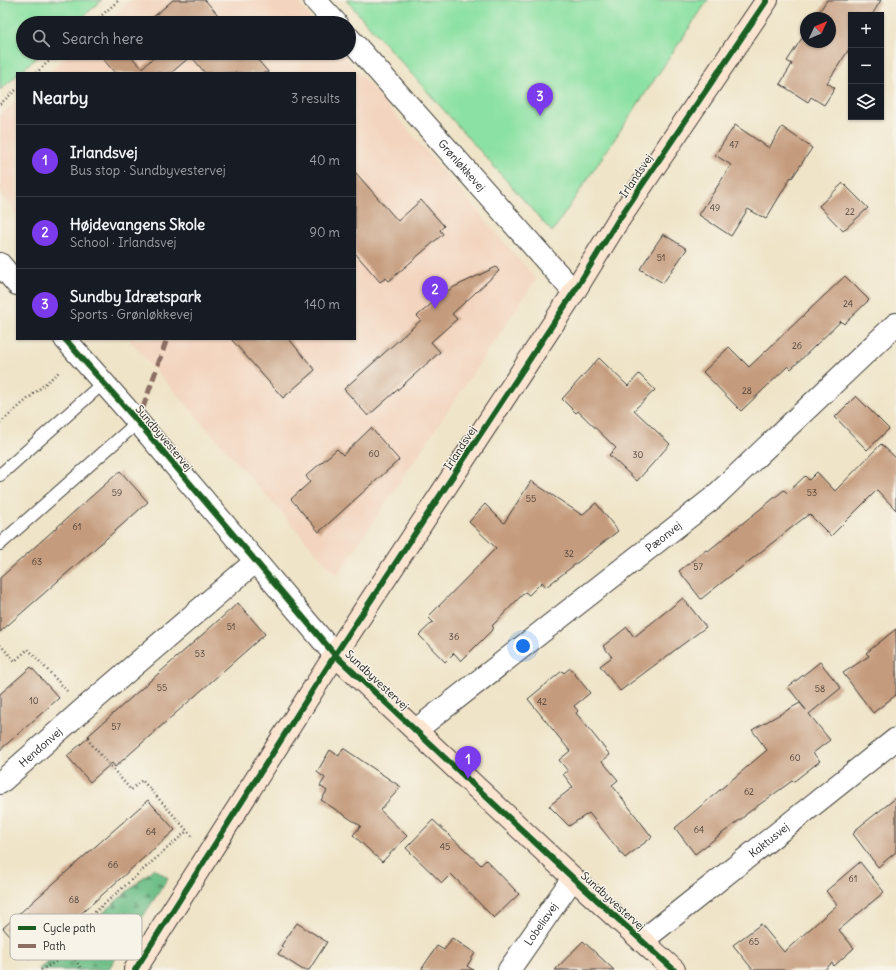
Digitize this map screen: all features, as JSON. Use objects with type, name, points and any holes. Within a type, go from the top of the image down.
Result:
[{"type":"street","points":[[315,0],[330,16]]},
{"type":"street","name":"Irlandsvej","points":[[142,959],[335,655],[574,292],[617,222],[767,0]]},
{"type":"street","name":"Grønløkkevej","points":[[356,46],[574,292]]},
{"type":"street","points":[[0,264],[16,283]]},
{"type":"street","name":"Pæonvej","points":[[416,730],[713,498],[896,324]]},
{"type":"street","name":"Sundbyvestervej","points":[[72,347],[138,422],[335,655],[573,878],[674,970]]},
{"type":"street","points":[[78,714],[256,561]]},
{"type":"street","name":"Hendonvej","points":[[0,783],[78,714]]},
{"type":"street","name":"Kaktusvej","points":[[642,941],[896,739]]},
{"type":"street","name":"Lobeliavej","points":[[509,970],[573,878]]},
{"type":"street","name":"Irlandsvej","points":[[135,970],[141,960]]},
{"type":"lane","points":[[0,475],[103,383]]},
{"type":"lane","name":"Sundbyvestervej","points":[[0,544],[138,422]]},
{"type":"path","points":[[101,16],[119,0]]},
{"type":"path","points":[[37,72],[50,60]]},
{"type":"path","points":[[0,104],[16,90]]},
{"type":"path","points":[[0,423],[72,347]]},
{"type":"path","points":[[0,645],[15,661],[28,649],[78,714],[131,790],[142,780],[208,855]]},
{"type":"path","points":[[94,914],[187,831]]},
{"type":"path","points":[[41,970],[59,960]]},
{"type":"path","points":[[76,960],[82,970]]},
{"type":"shaded area","points":[[131,0],[296,0],[310,16],[113,16]]},
{"type":"shaded area","points":[[63,60],[348,60],[536,279],[337,576],[129,340],[356,340],[356,72],[49,72]]},
{"type":"shaded area","points":[[16,101],[16,213],[0,194],[0,115]]},
{"type":"green space","points":[[0,0],[102,0],[84,16],[16,16],[16,60],[34,60],[20,72],[16,72],[16,76],[0,90]]},
{"type":"green space","points":[[346,0],[708,0],[552,232]]},
{"type":"green space","points":[[154,868],[168,878],[142,918],[142,914],[102,914]]},
{"type":"green space","points":[[49,960],[115,960],[108,970],[38,970]]},
{"type":"building","points":[[173,0],[205,0],[219,16],[155,16]]},
{"type":"building","points":[[827,0],[881,0],[874,12],[848,12],[848,51],[827,83],[835,88],[824,105],[811,97],[808,102],[780,84],[792,64],[787,61],[800,41],[800,48],[836,48],[836,12],[819,12]]},
{"type":"building","points":[[104,60],[135,60],[142,68],[151,60],[186,60],[172,72],[114,72]]},
{"type":"building","points":[[194,60],[258,60],[268,72],[204,72]]},
{"type":"building","points":[[735,125],[769,148],[782,127],[812,148],[792,178],[791,177],[766,219],[748,209],[731,236],[699,215],[731,165],[715,155]]},
{"type":"building","points":[[356,173],[398,221],[421,200],[444,226],[440,230],[443,234],[389,281],[386,278],[380,282],[356,254]]},
{"type":"building","points":[[843,183],[868,208],[843,231],[819,206]]},
{"type":"building","points":[[663,234],[687,249],[663,283],[640,269]]},
{"type":"building","points":[[496,267],[499,271],[452,314],[457,319],[431,342],[440,352],[368,416],[344,389],[421,320],[417,316],[442,295],[452,288]]},
{"type":"building","points":[[845,276],[869,300],[844,324],[841,321],[791,369],[788,366],[741,411],[703,372],[729,347],[749,367]]},
{"type":"building","points":[[232,340],[290,340],[315,370],[283,398]]},
{"type":"building","points":[[599,358],[628,386],[639,374],[655,390],[634,410],[670,444],[637,481],[609,455],[616,448],[578,411],[576,413],[562,399]]},
{"type":"building","points":[[856,396],[889,429],[867,450],[835,417]]},
{"type":"building","points":[[371,428],[399,460],[319,532],[291,499],[310,482],[306,476],[337,449],[343,455]]},
{"type":"building","points":[[881,444],[896,458],[896,510],[877,490],[831,536],[809,514],[701,599],[679,571],[706,550],[708,551],[784,490],[787,493],[805,476],[809,480],[817,472],[835,491]]},
{"type":"building","points":[[120,471],[148,502],[0,632],[0,578]]},
{"type":"building","points":[[531,481],[582,515],[596,503],[618,531],[546,587],[542,582],[529,595],[525,592],[492,626],[494,628],[461,661],[454,653],[445,662],[419,635],[433,622],[428,617],[496,548],[469,522],[485,504],[504,523]]},
{"type":"building","points":[[683,598],[706,627],[620,691],[600,666],[612,657],[603,646],[627,627],[634,637]]},
{"type":"building","points":[[238,603],[265,634],[115,767],[112,763],[90,782],[67,756]]},
{"type":"building","points":[[896,629],[896,695],[873,713],[843,673],[869,656],[866,653]]},
{"type":"building","points":[[820,662],[841,688],[809,714],[830,740],[813,753],[820,761],[793,782],[792,781],[745,815],[695,854],[675,828],[767,750],[752,730],[800,703],[806,710],[788,687]]},
{"type":"building","points":[[31,667],[59,698],[0,750],[0,694]]},
{"type":"building","points":[[570,668],[590,693],[574,706],[578,711],[576,713],[610,755],[602,761],[618,780],[612,785],[652,837],[625,858],[589,813],[569,826],[549,806],[573,787],[563,774],[568,771],[559,760],[570,751],[528,699],[562,671],[564,673]]},
{"type":"building","points":[[343,748],[401,787],[380,810],[407,836],[382,862],[353,835],[361,826],[321,800],[327,791],[320,786],[325,778],[317,772],[330,750],[339,756]]},
{"type":"building","points":[[896,798],[896,852],[878,867],[853,834],[855,832],[854,831]]},
{"type":"building","points":[[148,800],[175,830],[81,914],[19,914]]},
{"type":"building","points":[[433,820],[481,865],[486,860],[519,894],[494,918],[451,874],[442,883],[406,848]]},
{"type":"building","points":[[860,862],[884,892],[839,930],[854,948],[834,966],[832,963],[824,970],[753,970],[733,945],[761,924],[784,952],[837,905],[826,891]]},
{"type":"building","points":[[10,922],[10,936],[3,928]]},
{"type":"building","points":[[297,923],[327,942],[309,970],[303,970],[278,954],[283,947],[281,946]]},
{"type":"building","points":[[452,938],[475,953],[467,966],[473,970],[421,970],[437,946],[444,950]]},
{"type":"building","points":[[583,941],[614,970],[555,970]]},
{"type":"marked path","points":[[138,422],[167,340]]},
{"type":"cycle path","points":[[142,959],[335,655],[574,292],[617,222],[767,0]]},
{"type":"cycle path","points":[[66,340],[138,422],[335,655],[573,878],[674,970]]},
{"type":"cycle path","points":[[135,970],[141,960]]},
{"type":"place","name":"Sundby Idrætspark","points":[[540,116]]},
{"type":"place","name":"Højdevangens Skole","points":[[435,309]]},
{"type":"place","name":"Irlandsvej","points":[[468,779]]}]
